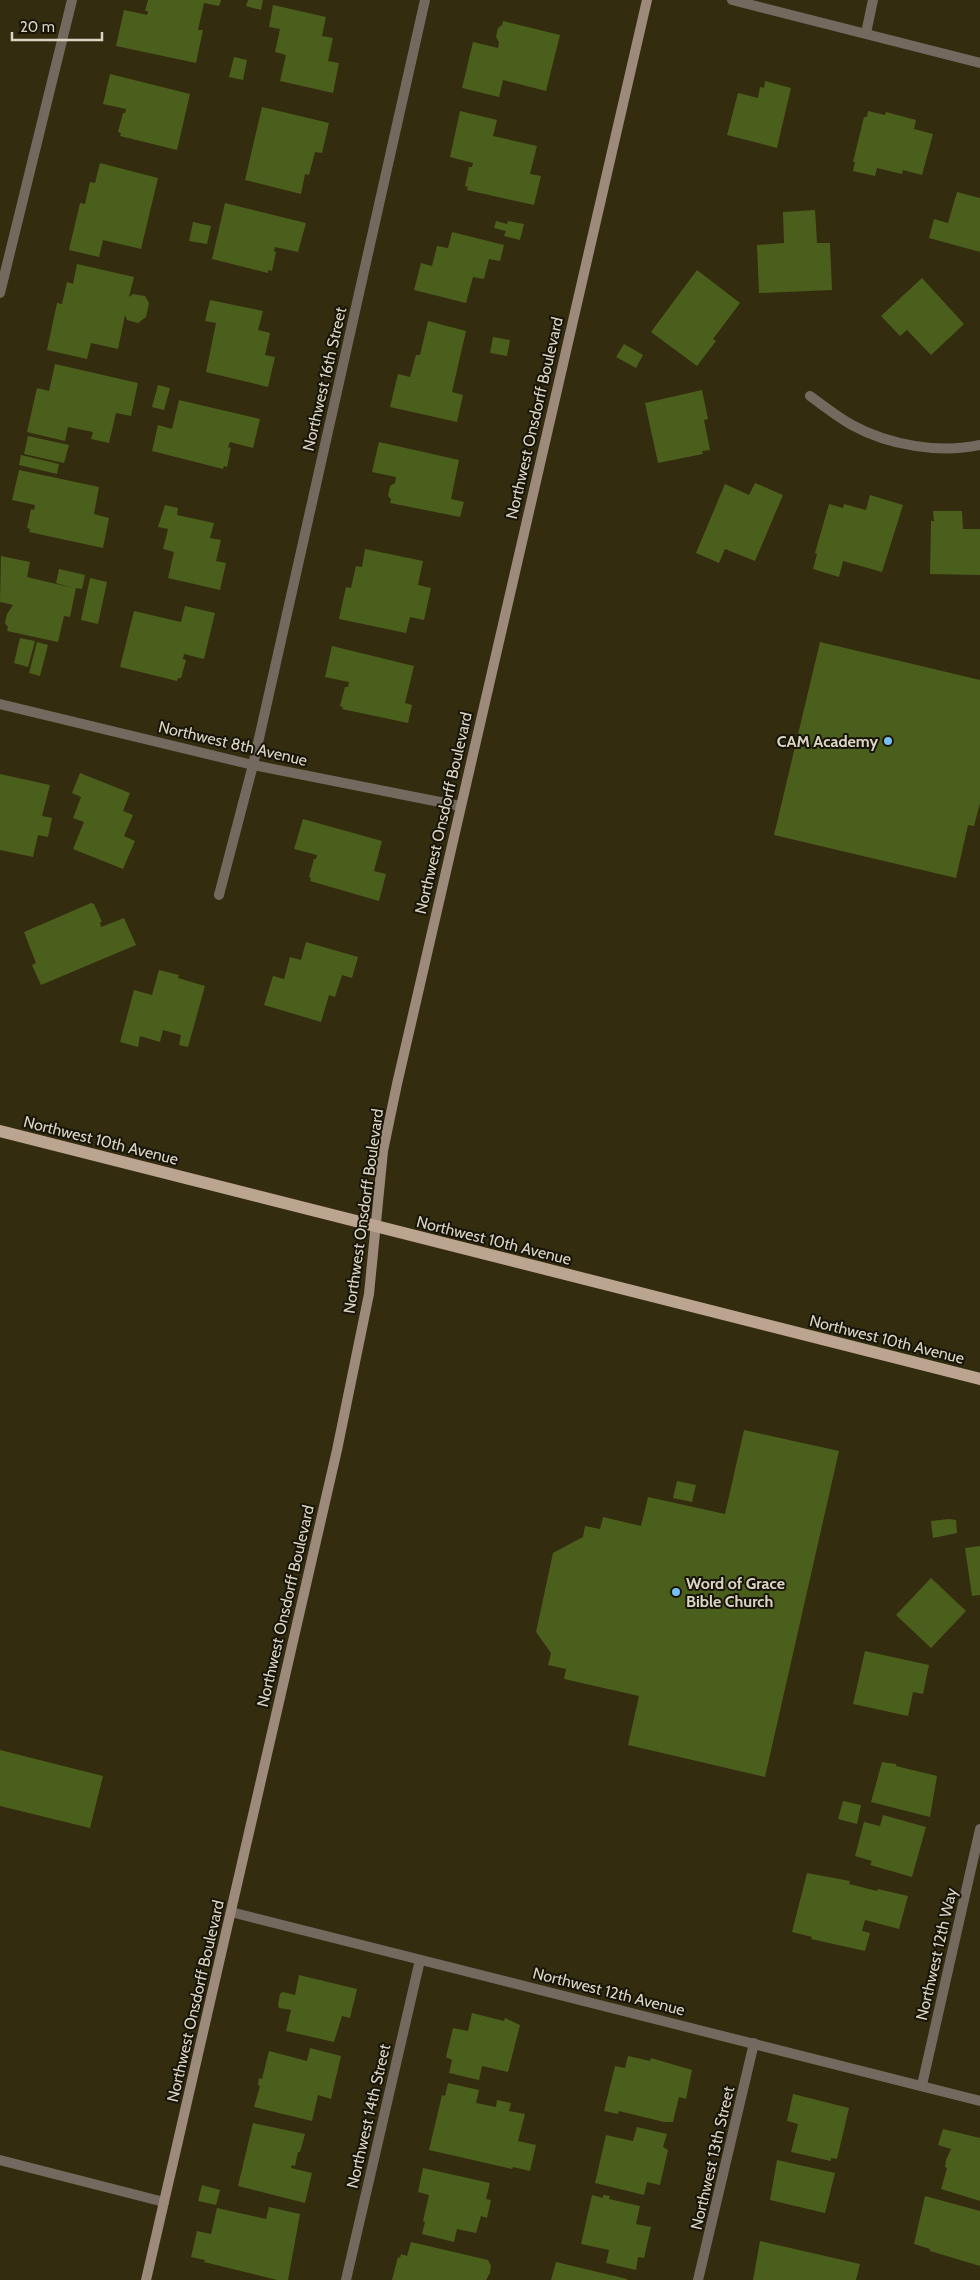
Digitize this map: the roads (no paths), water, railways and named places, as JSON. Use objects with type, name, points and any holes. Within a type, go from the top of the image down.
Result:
[{"type":"main road","name":"Northwest 10th Avenue","points":[[0,1131],[980,1379]]},
{"type":"street","points":[[0,293],[2,278],[72,0]]},
{"type":"street","name":"Northwest 16th Street","points":[[219,895],[253,765],[425,0]]},
{"type":"street","name":"Northwest Onsdorff Boulevard","points":[[146,2280],[345,1411],[369,1294],[385,1142],[460,806],[647,0]]},
{"type":"street","points":[[732,0],[980,63]]},
{"type":"street","points":[[866,33],[873,0]]},
{"type":"street","points":[[810,396],[852,425],[888,439],[929,447],[963,449],[980,445]]},
{"type":"street","name":"Northwest 8th Avenue","points":[[0,704],[253,765],[460,806]]},
{"type":"street","name":"Northwest 12th Way","points":[[922,2085],[980,1829]]},
{"type":"street","name":"Northwest 12th Avenue","points":[[231,1912],[980,2101]]},
{"type":"street","name":"Northwest 14th Street","points":[[346,2280],[420,1960]]},
{"type":"street","name":"Northwest 13th Street","points":[[698,2280],[754,2043]]},
{"type":"street","points":[[0,2160],[164,2202]]},
{"type":"place","name":"CAM Academy","points":[[888,741]]},
{"type":"place","name":"Word of Grace Bible Church","points":[[676,1592]]}]
